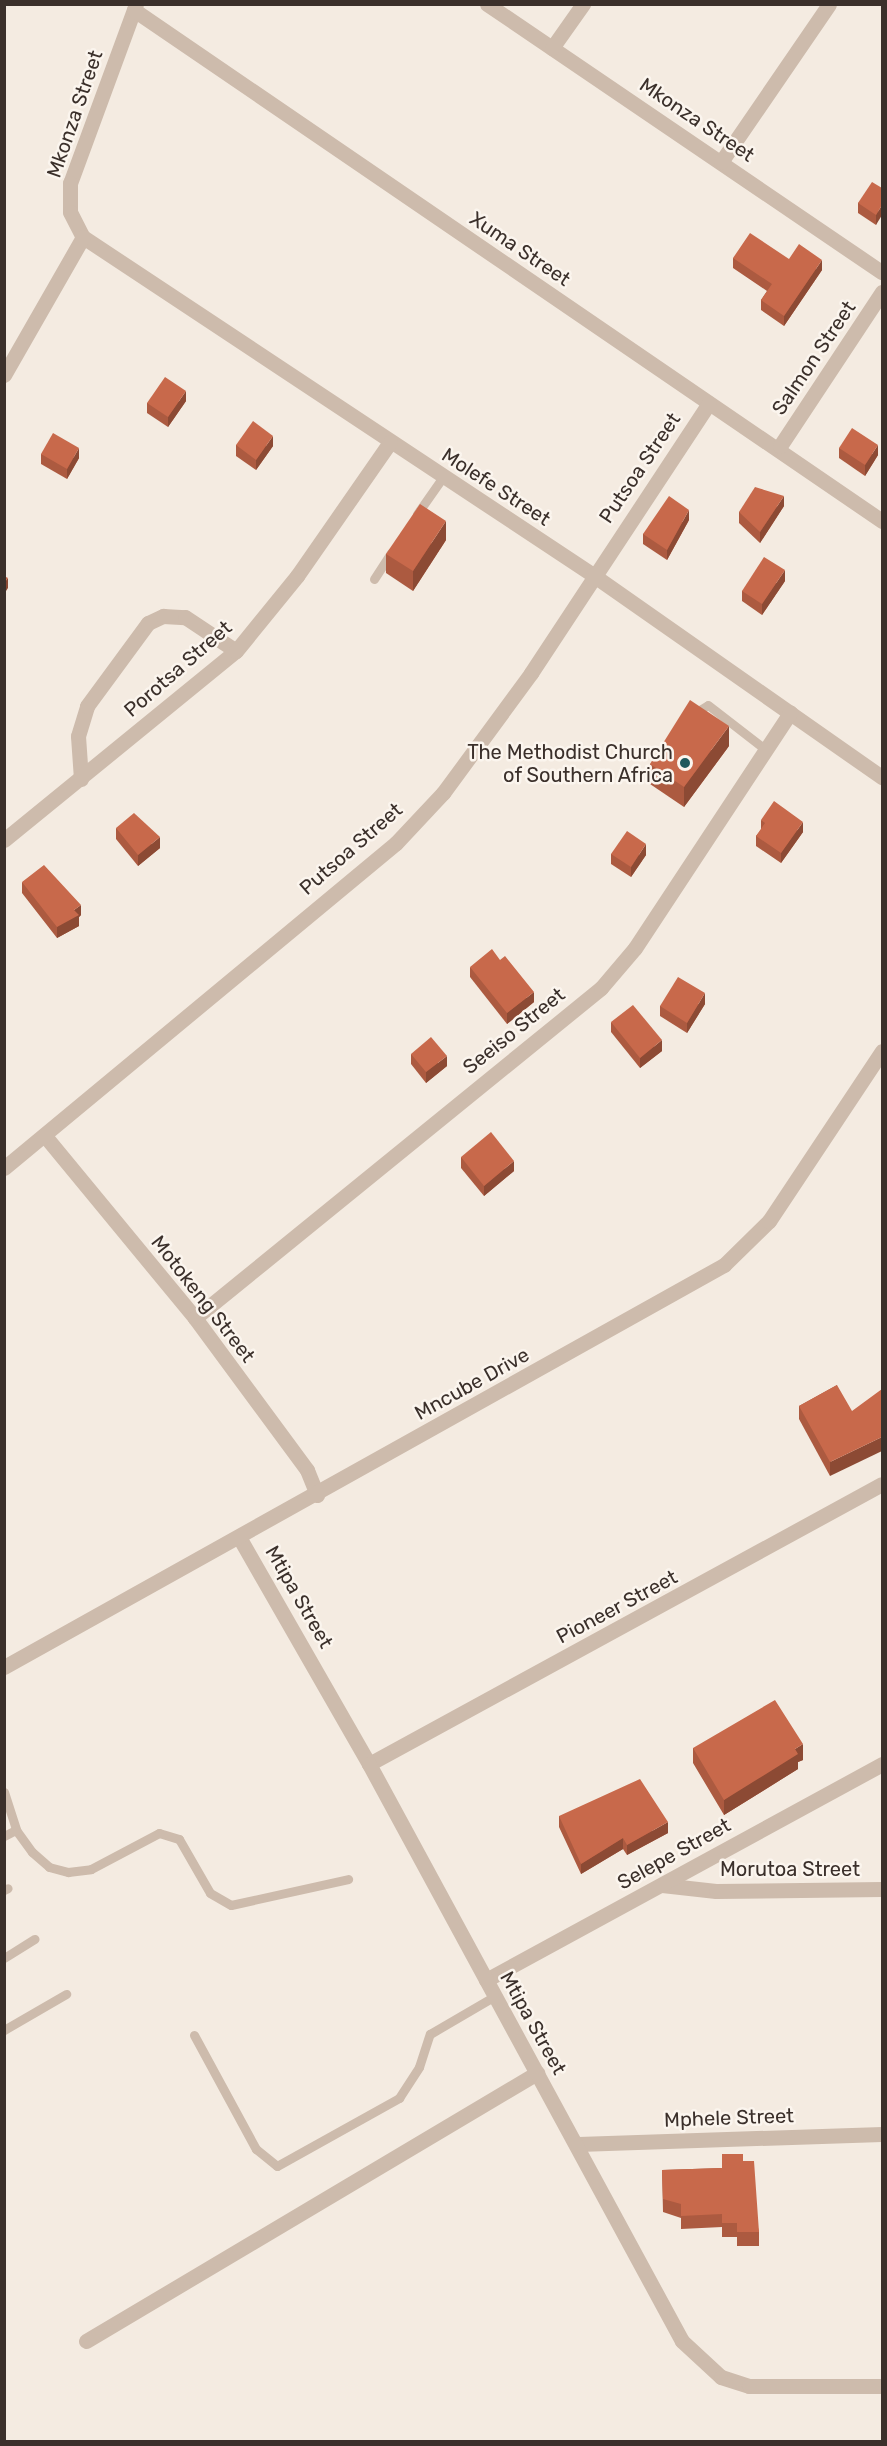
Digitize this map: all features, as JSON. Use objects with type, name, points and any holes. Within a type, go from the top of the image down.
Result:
[{"type":"street","name":"Mkonza Street","points":[[487,4],[882,272]]},
{"type":"street","points":[[552,48],[582,4]]},
{"type":"street","points":[[721,162],[829,4]]},
{"type":"street","name":"Mkonza Street","points":[[83,237],[70,212],[70,183],[135,7]]},
{"type":"street","name":"Xuma Street","points":[[135,7],[709,404],[780,446],[882,521]]},
{"type":"street","points":[[4,375],[83,237]]},
{"type":"street","name":"Molefe Street","points":[[83,237],[593,575],[882,777]]},
{"type":"street","name":"Salmon Street","points":[[780,446],[882,292]]},
{"type":"street","name":"Putsoa Street","points":[[4,1168],[396,843],[443,793],[709,404]]},
{"type":"street","name":"Porotsa Street","points":[[4,840],[236,651],[297,576],[390,442]]},
{"type":"street","points":[[81,779],[78,736],[87,705],[148,623],[163,616],[186,617],[236,651]]},
{"type":"street","name":"Seeiso Street","points":[[195,1318],[601,988],[635,948],[790,713]]},
{"type":"street","name":"Mncube Drive","points":[[4,1667],[317,1495],[749,1246],[882,1051]]},
{"type":"street","name":"Motokeng Street","points":[[45,1136],[195,1318],[306,1470],[317,1495]]},
{"type":"street","name":"Pioneer Street","points":[[369,1764],[882,1484]]},
{"type":"street","name":"Mtipa Street","points":[[239,1537],[369,1764],[578,2144],[682,2341],[698,2360],[721,2377],[749,2386],[882,2386]]},
{"type":"street","name":"Selepe Street","points":[[486,1980],[882,1764]]},
{"type":"street","name":"Morutoa Street","points":[[662,1885],[716,1891],[882,1889]]},
{"type":"street","points":[[86,2341],[537,2073]]},
{"type":"street","name":"Mphele Street","points":[[578,2144],[882,2133]]},
{"type":"lane","points":[[412,523],[443,477]]},
{"type":"lane","points":[[374,579],[399,542]]},
{"type":"lane","points":[[693,714],[708,705],[766,750]]},
{"type":"lane","points":[[4,1792],[16,1830],[49,1867],[68,1872],[91,1869],[152,1835],[170,1834],[187,1849],[210,1893],[242,1907],[348,1879]]},
{"type":"lane","points":[[4,1836],[16,1830]]},
{"type":"lane","points":[[4,1958],[34,1939]]},
{"type":"lane","points":[[4,2030],[66,1994]]},
{"type":"lane","points":[[194,2034],[255,2149],[277,2166],[399,2098],[419,2067],[430,2034],[495,1996]]},
{"type":"building","points":[[872,182],[882,188],[882,205],[876,215],[858,203]]},
{"type":"building","points":[[750,233],[789,259],[799,244],[822,260],[784,316],[761,300],[772,284],[733,258]]},
{"type":"building","points":[[165,377],[186,391],[168,417],[147,403]]},
{"type":"building","points":[[253,421],[273,436],[256,460],[236,445]]},
{"type":"building","points":[[852,428],[878,445],[865,465],[839,448]]},
{"type":"building","points":[[53,433],[79,448],[67,469],[41,454]]},
{"type":"building","points":[[755,487],[784,496],[760,532],[739,512]]},
{"type":"building","points":[[669,496],[689,510],[667,550],[643,534]]},
{"type":"building","points":[[420,504],[446,521],[413,571],[386,554]]},
{"type":"building","points":[[764,557],[785,570],[762,604],[742,591]]},
{"type":"building","points":[[690,700],[729,726],[684,787],[650,764]]},
{"type":"building","points":[[774,801],[803,822],[781,853],[756,836],[765,823],[761,820]]},
{"type":"building","points":[[134,813],[160,837],[138,855],[116,828]]},
{"type":"building","points":[[627,831],[646,844],[631,867],[611,854]]},
{"type":"building","points":[[44,865],[81,905],[74,910],[79,915],[57,927],[22,882]]},
{"type":"building","points":[[492,949],[500,960],[505,956],[534,992],[507,1013],[470,967]]},
{"type":"building","points":[[678,977],[705,993],[687,1023],[660,1006]]},
{"type":"building","points":[[633,1005],[662,1040],[640,1058],[611,1022]]},
{"type":"building","points":[[431,1037],[447,1056],[426,1072],[411,1054]]},
{"type":"building","points":[[491,1132],[514,1161],[484,1186],[461,1157]]},
{"type":"building","points":[[837,1385],[852,1411],[882,1389],[882,1437],[830,1462],[799,1406]]},
{"type":"building","points":[[775,1700],[803,1744],[795,1749],[798,1754],[724,1800],[693,1748]]},
{"type":"building","points":[[640,1779],[668,1822],[627,1845],[623,1838],[581,1864],[559,1816]]},
{"type":"building","points":[[722,2154],[743,2154],[743,2161],[754,2161],[759,2232],[737,2232],[737,2223],[722,2223],[722,2214],[681,2216],[681,2204],[663,2199],[662,2170],[722,2168]]},
{"type":"place","name":"The Methodist Church of Southern Africa","points":[[685,763]]}]
